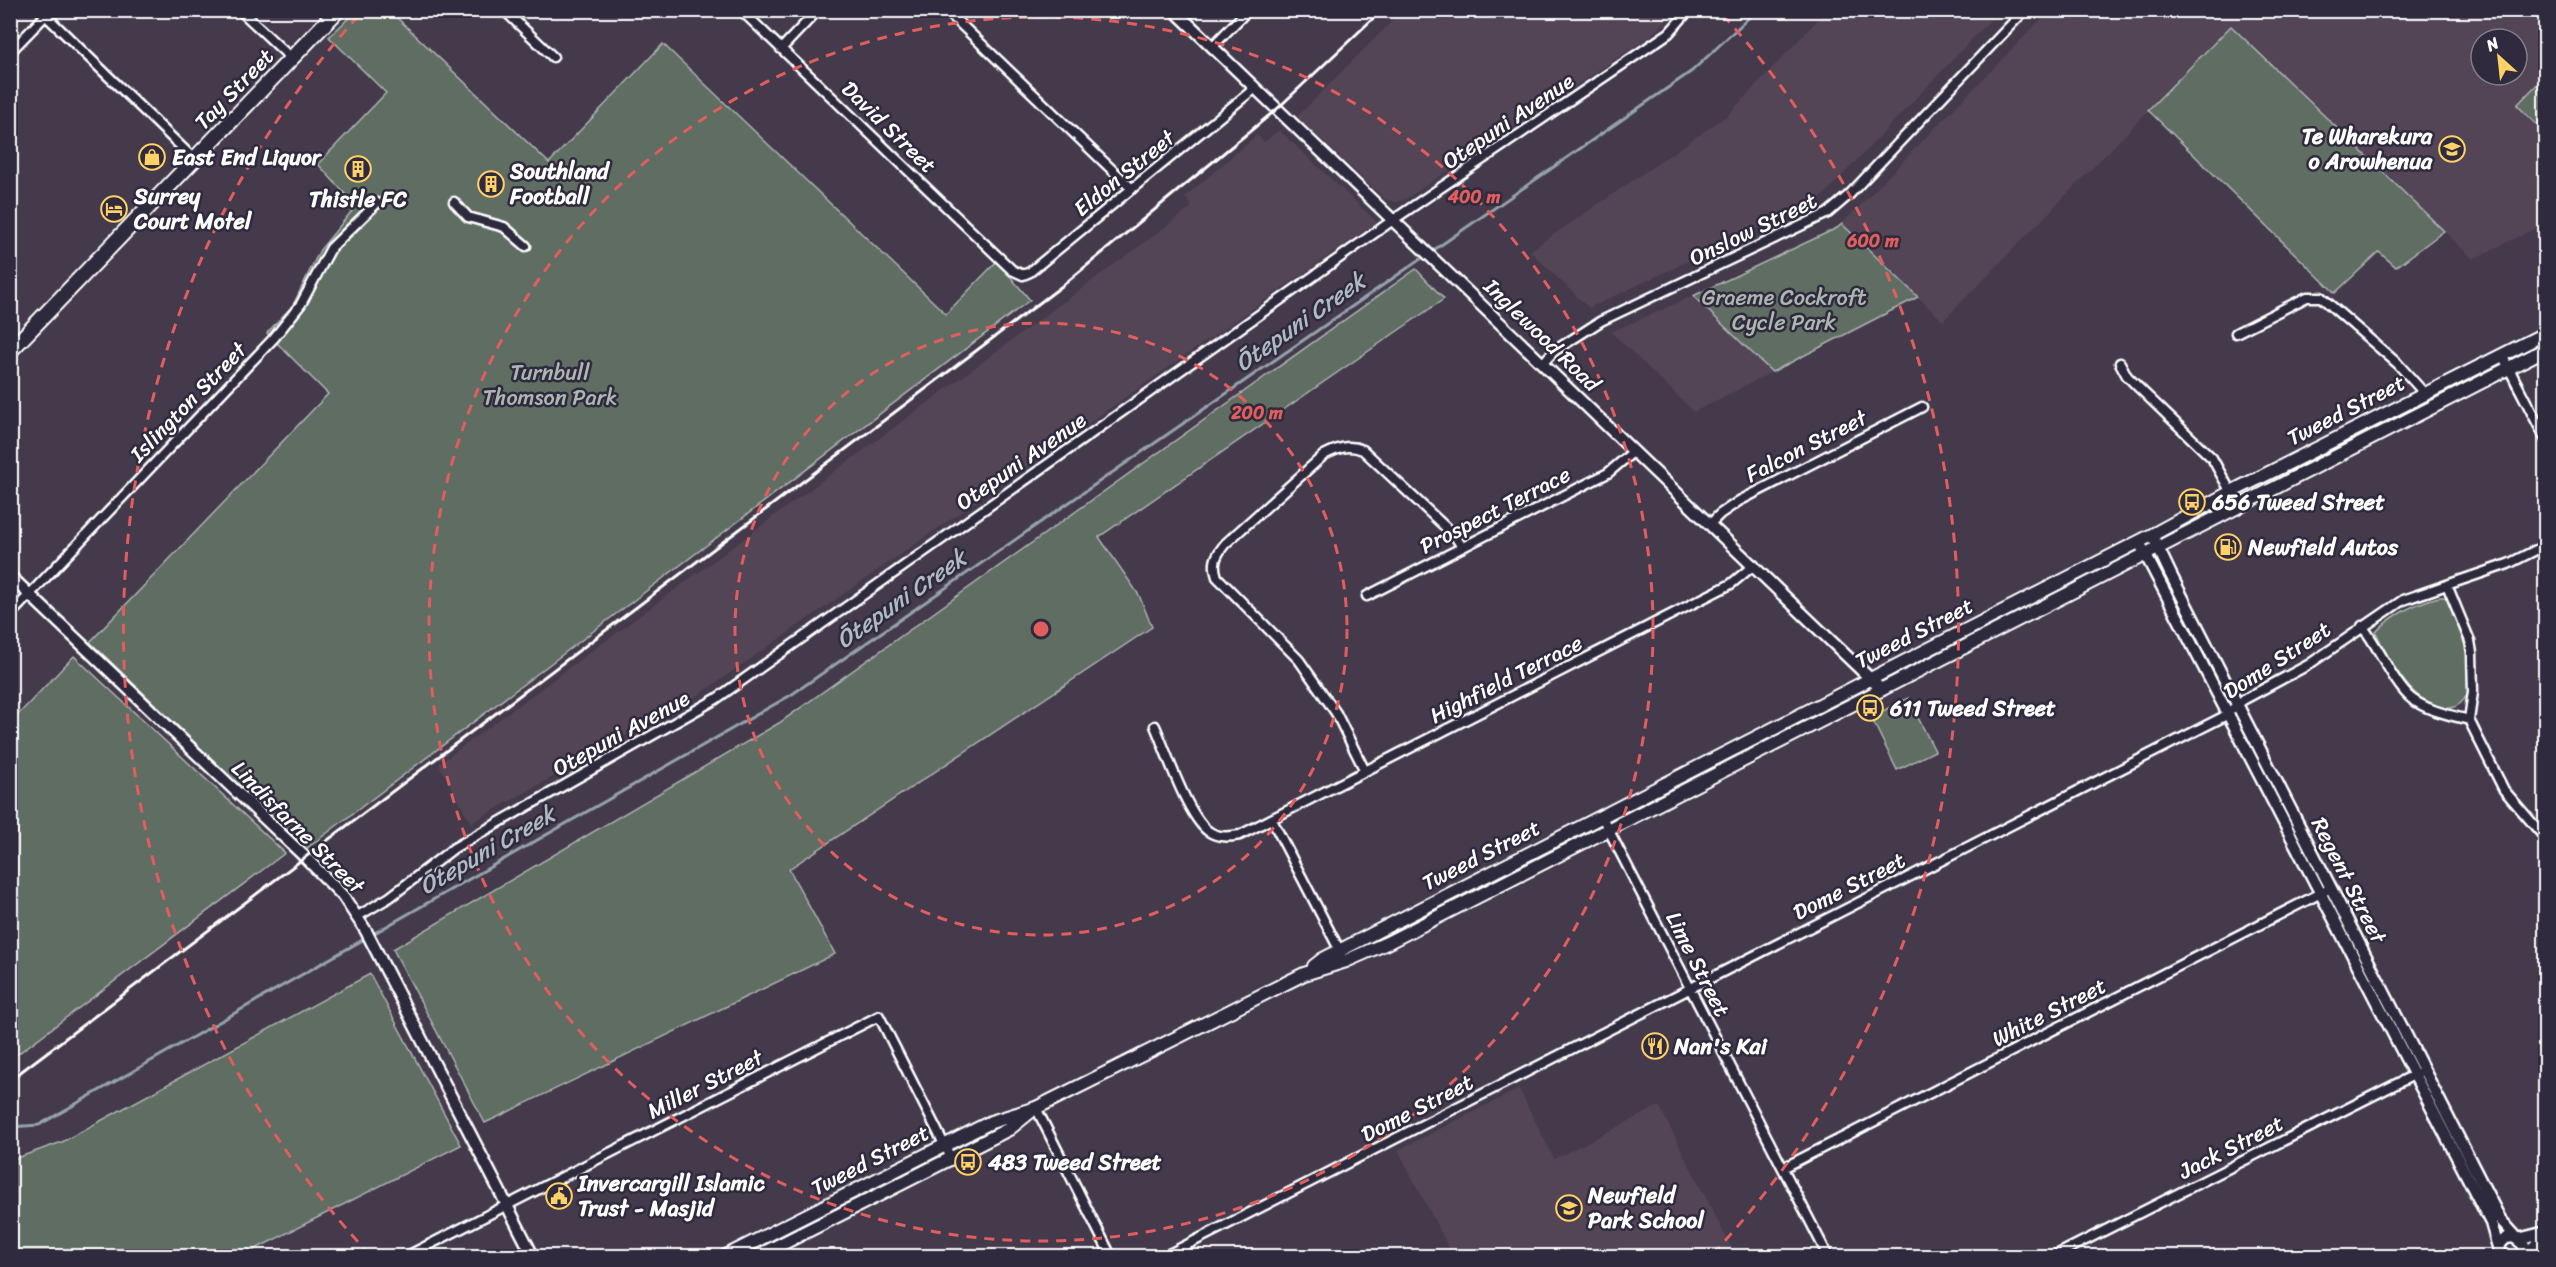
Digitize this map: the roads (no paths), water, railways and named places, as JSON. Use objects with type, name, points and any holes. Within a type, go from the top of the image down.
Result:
[{"type":"highway","name":"Tay Street","points":[[10,351],[338,10]]},
{"type":"main road","name":"Tweed Street","points":[[1343,956],[1602,816],[2139,542],[2231,492],[2546,333]]},
{"type":"main road","name":"Tweed Street","points":[[763,1256],[1009,1129],[1036,1108],[1304,974],[1323,959],[1343,956],[1387,943],[2546,349]]},
{"type":"main road","points":[[1953,637],[1959,650]]},
{"type":"main road","name":"Tweed Street","points":[[726,1257],[1001,1117],[1036,1108]]},
{"type":"street","points":[[240,10],[291,59]]},
{"type":"street","points":[[504,10],[553,57]]},
{"type":"street","name":"David Street","points":[[741,10],[1012,270]]},
{"type":"street","points":[[781,49],[818,10]]},
{"type":"street","points":[[946,10],[1132,189]]},
{"type":"street","name":"Inglewood Road","points":[[1174,10],[1882,690]]},
{"type":"street","points":[[1212,47],[1248,10]]},
{"type":"street","name":"Otepuni Avenue","points":[[358,916],[380,904],[454,848],[716,699],[1394,220],[1669,33],[1689,10]]},
{"type":"street","name":"Onslow Street","points":[[1543,363],[1554,351],[1601,321],[1828,213],[1849,195],[2025,10]]},
{"type":"street","points":[[10,52],[42,13],[195,160]]},
{"type":"street","name":"Eldon Street","points":[[1012,270],[1023,275],[1030,272],[1255,88]]},
{"type":"street","points":[[454,202],[468,217],[504,227],[526,246]]},
{"type":"street","name":"Islington Street","points":[[10,615],[274,338],[301,304],[330,248],[377,203]]},
{"type":"street","points":[[2236,333],[2307,297],[2321,297],[2398,364],[2425,394]]},
{"type":"street","points":[[2502,355],[2546,440]]},
{"type":"street","points":[[2120,363],[2132,381],[2212,458],[2239,507]]},
{"type":"street","name":"Falcon Street","points":[[1710,524],[1739,501],[1922,407]]},
{"type":"street","points":[[1365,771],[1336,713],[1299,660],[1217,577],[1214,563],[1216,556],[1225,544],[1323,455],[1339,448],[1352,446],[1363,450],[1455,536],[1462,547]]},
{"type":"street","name":"Prospect Terrace","points":[[1367,596],[1608,473],[1634,451]]},
{"type":"street","name":"Regent Street","points":[[2152,535],[2233,708],[2419,1072],[2491,1223],[2496,1252]]},
{"type":"street","name":"Regent Street","points":[[2139,542],[2233,708]]},
{"type":"street","name":"Dome Street","points":[[1165,1257],[2233,708],[2308,665],[2403,600],[2508,564],[2546,545]]},
{"type":"street","name":"Highfield Terrace","points":[[1155,726],[1188,802],[1201,824],[1209,831],[1228,837],[1240,835],[1731,584],[1754,565]]},
{"type":"street","name":"Lindisfarne Street","points":[[10,576],[343,896],[358,916],[374,946],[533,1257]]},
{"type":"street","points":[[2447,585],[2470,641],[2472,653],[2473,692],[2469,720],[2504,790],[2546,838]]},
{"type":"street","points":[[2362,626],[2400,685],[2413,699],[2429,708],[2469,720]]},
{"type":"street","name":"Lime Street","points":[[1602,816],[1828,1257]]},
{"type":"street","points":[[1272,820],[1343,956]]},
{"type":"street","name":"White Street","points":[[1783,1168],[2326,890]]},
{"type":"street","name":"Miller Street","points":[[407,1257],[879,1016],[951,1158]]},
{"type":"street","name":"Regent Street","points":[[2419,1072],[2500,1219],[2524,1245],[2525,1255]]},
{"type":"street","name":"Jack Street","points":[[2054,1257],[2419,1072]]},
{"type":"street","points":[[1036,1108],[1112,1257]]},
{"type":"street","points":[[2496,1252],[2506,1238],[2518,1239],[2546,1232]]},
{"type":"street","points":[[2525,1255],[2546,1236]]},
{"type":"street","points":[[757,1241],[763,1256]]},
{"type":"waterway","name":"Ōtepuni Creek","points":[[1431,252],[1692,71],[1757,10]]},
{"type":"waterway","name":"Ōtepuni Creek","points":[[10,1127],[39,1125],[791,695],[1425,256]]},
{"type":"railway","points":[[10,1080],[1062,286],[1277,109],[1382,10]]},
{"type":"place","name":"Te Wharekura o Arowhenua","points":[[2452,149]]},
{"type":"place","name":"East End Liquor","points":[[152,157]]},
{"type":"place","name":"Thistle FC","points":[[358,169]]},
{"type":"place","name":"Southland Football","points":[[491,184]]},
{"type":"place","name":"Surrey Court Motel","points":[[114,209]]},
{"type":"place","name":"656 Tweed Street","points":[[2192,502]]},
{"type":"place","name":"Newfield Autos","points":[[2228,547]]},
{"type":"place","name":"611 Tweed Street","points":[[1870,708]]},
{"type":"place","name":"Nan's Kai","points":[[1655,1046]]},
{"type":"place","name":"483 Tweed Street","points":[[968,1162]]},
{"type":"place","name":"Invercargill Islamic Trust - Masjid","points":[[559,1196]]},
{"type":"place","name":"Newfield Park School","points":[[1569,1208]]},
{"type":"park label","name":"Graeme Cockroft Cycle Park","points":[[1784,310]]},
{"type":"park label","name":"Turnbull Thomson Park","points":[[550,384]]}]
